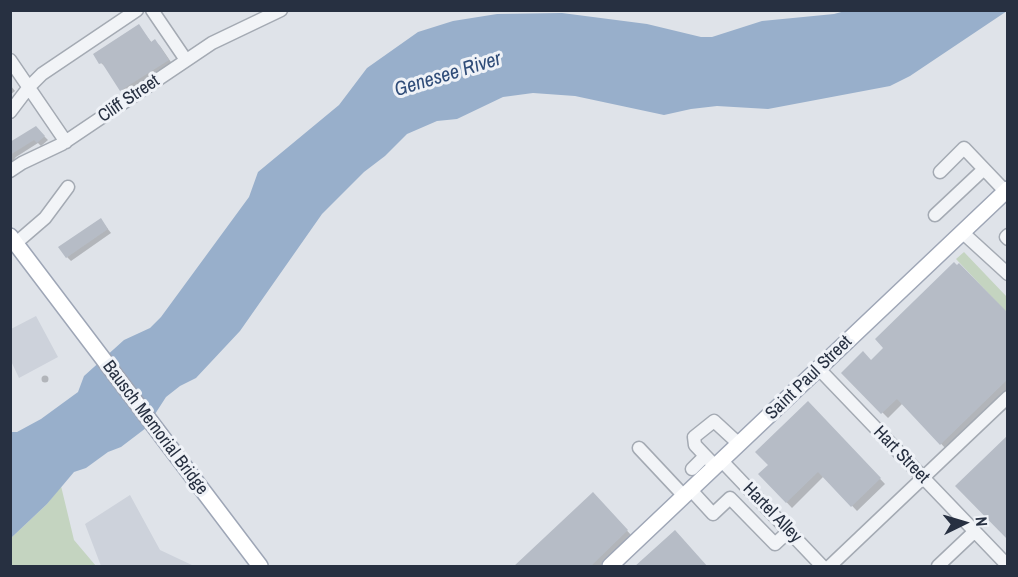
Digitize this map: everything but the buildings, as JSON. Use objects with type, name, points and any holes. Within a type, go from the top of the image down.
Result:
[{"type":"main road","name":"Saint Paul Street","points":[[610,567],[687,493],[714,461],[739,444],[1006,190]]},
{"type":"main road","name":"Bausch Memorial Bridge","points":[[13,239],[260,567]]},
{"type":"street","points":[[10,112],[29,87],[47,70],[137,10]]},
{"type":"street","points":[[152,10],[186,60]]},
{"type":"street","name":"Cliff Street","points":[[10,171],[66,142],[186,60],[223,38],[281,10]]},
{"type":"street","points":[[10,60],[66,142]]},
{"type":"street","points":[[940,172],[964,148],[1006,190]]},
{"type":"street","points":[[935,215],[984,169]]},
{"type":"street","points":[[13,239],[45,218],[68,187]]},
{"type":"street","points":[[953,240],[1008,274]]},
{"type":"street","name":"Hart Street","points":[[819,369],[1008,566]]},
{"type":"street","points":[[830,567],[1006,400]]},
{"type":"street","points":[[692,469],[714,461],[695,445],[693,440],[711,422],[716,422],[739,444]]},
{"type":"street","points":[[639,448],[713,514],[730,498],[775,544],[789,531]]},
{"type":"street","name":"Hartel Alley","points":[[714,461],[789,531],[822,567]]},
{"type":"street","points":[[938,567],[974,532]]},
{"type":"shaded area","points":[[36,316],[58,357],[19,378],[11,361],[11,329]]},
{"type":"shaded area","points":[[130,495],[160,550],[194,566],[101,566],[85,524]]},
{"type":"green space","points":[[964,252],[1007,297],[1007,313],[956,259]]},
{"type":"green space","points":[[61,486],[74,540],[96,566],[11,566],[11,538],[47,504]]},
{"type":"water","name":"Genesee River","points":[[845,11],[1007,11],[910,76],[890,86],[768,109],[717,106],[664,115],[575,96],[533,93],[503,97],[457,119],[437,121],[407,134],[322,214],[240,331],[196,378],[180,386],[166,397],[146,428],[121,447],[108,452],[86,468],[74,472],[47,504],[11,538],[11,432],[17,432],[41,419],[78,392],[84,376],[124,340],[150,328],[161,317],[249,197],[258,172],[339,105],[367,68],[418,32],[453,21],[497,14],[562,13],[647,24],[701,37],[712,37],[762,21]]}]
